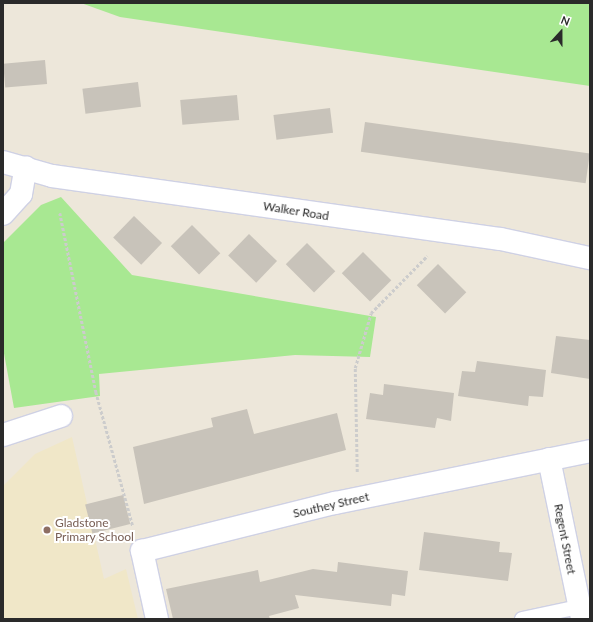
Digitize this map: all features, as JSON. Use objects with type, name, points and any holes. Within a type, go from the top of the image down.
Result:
[{"type":"street","name":"Walker Road","points":[[3,162],[26,167],[52,176],[448,234],[501,239],[590,258]]},
{"type":"street","points":[[3,214],[21,194],[26,167]]},
{"type":"street","points":[[3,435],[61,416]]},
{"type":"street","name":"Southey Street","points":[[142,551],[360,498],[590,451]]},
{"type":"street","name":"Regent Street","points":[[549,459],[584,610]]},
{"type":"street","points":[[142,551],[157,619]]},
{"type":"lane","points":[[522,619],[584,610]]},
{"type":"path","points":[[60,213],[96,392],[142,551]]},
{"type":"path","points":[[360,498],[354,419],[355,368],[371,313],[448,234]]},
{"type":"shaded area","name":"Gladstone Primary School","points":[[72,437],[104,579],[126,569],[138,619],[3,619],[3,486],[35,454]]},
{"type":"green space","points":[[81,3],[590,3],[590,86],[120,17]]},
{"type":"green space","points":[[61,197],[132,275],[376,317],[370,357],[295,355],[99,374],[100,396],[14,408],[3,348],[3,243],[41,205]]},
{"type":"building","points":[[45,60],[47,84],[5,88],[3,64]]},
{"type":"building","points":[[138,82],[141,107],[85,114],[82,89]]},
{"type":"building","points":[[237,95],[239,120],[182,125],[180,100]]},
{"type":"building","points":[[330,108],[333,133],[276,140],[273,115]]},
{"type":"building","points":[[365,122],[590,154],[586,183],[361,152]]},
{"type":"building","points":[[134,216],[162,243],[141,265],[113,238]]},
{"type":"building","points":[[192,225],[220,253],[199,274],[171,246]]},
{"type":"building","points":[[249,234],[277,261],[256,283],[228,256]]},
{"type":"building","points":[[307,243],[335,271],[314,292],[286,264]]},
{"type":"building","points":[[363,252],[391,280],[370,301],[342,273]]},
{"type":"building","points":[[438,264],[466,292],[445,313],[417,285]]},
{"type":"building","points":[[556,336],[590,340],[590,379],[551,373]]},
{"type":"building","points":[[477,361],[546,370],[543,397],[529,396],[528,406],[458,396],[462,371],[475,372]]},
{"type":"building","points":[[384,384],[454,393],[451,421],[437,418],[435,428],[366,419],[370,393],[383,395]]},
{"type":"building","points":[[247,409],[254,434],[337,413],[346,450],[144,504],[133,447],[213,427],[211,418]]},
{"type":"building","points":[[123,495],[130,524],[92,534],[85,504]]},
{"type":"building","points":[[424,532],[500,542],[499,552],[512,553],[508,581],[419,570]]},
{"type":"building","points":[[338,562],[408,571],[405,596],[392,594],[391,606],[295,595],[299,608],[269,616],[270,619],[173,619],[166,589],[258,570],[260,582],[313,569],[337,572]]},
{"type":"place","name":"Gladstone Primary School","points":[[47,530]]}]
